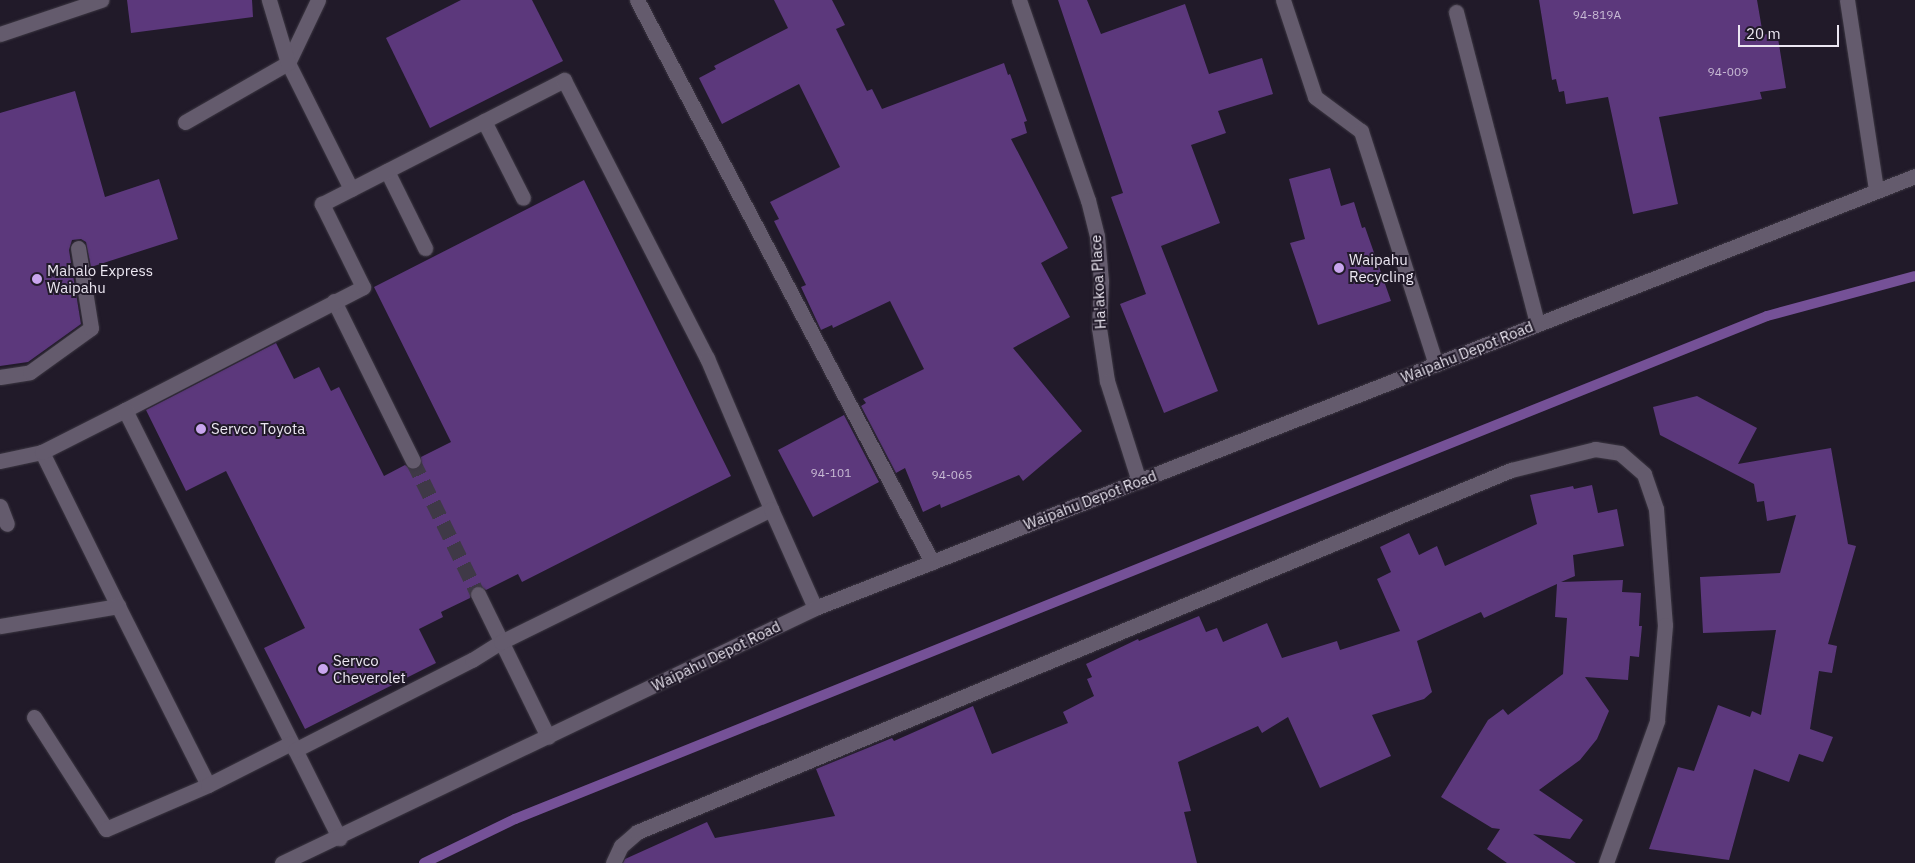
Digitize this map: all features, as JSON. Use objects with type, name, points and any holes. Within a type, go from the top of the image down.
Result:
[{"type":"street","points":[[0,34],[101,0]]},
{"type":"street","points":[[269,0],[288,63],[351,189]]},
{"type":"street","points":[[185,122],[288,63],[318,0]]},
{"type":"street","points":[[637,0],[932,562]]},
{"type":"street","name":"Ha'akoa Place","points":[[1019,0],[1088,200],[1097,236],[1101,281],[1099,328],[1108,381],[1139,481]]},
{"type":"street","points":[[1283,0],[1315,97],[1361,131],[1436,364]]},
{"type":"street","points":[[1847,0],[1876,190]]},
{"type":"street","points":[[1456,12],[1537,324]]},
{"type":"street","points":[[0,461],[42,452],[363,287],[322,204],[564,80],[707,358],[815,608]]},
{"type":"street","points":[[484,121],[522,198]]},
{"type":"street","points":[[387,171],[426,248]]},
{"type":"street","name":"Waipahu Depot Road","points":[[282,863],[339,838],[815,608],[1915,176]]},
{"type":"street","points":[[0,377],[30,372],[90,328],[78,248]]},
{"type":"street","points":[[334,302],[413,461]]},
{"type":"street","points":[[125,410],[339,838]]},
{"type":"street","points":[[613,863],[621,846],[637,832],[1510,470],[1596,448],[1620,452],[1644,474],[1656,510],[1665,625],[1657,721],[1606,863]]},
{"type":"street","points":[[42,452],[208,785]]},
{"type":"street","points":[[0,506],[7,524]]},
{"type":"street","points":[[34,717],[106,830],[293,747],[472,660],[502,642],[771,508]]},
{"type":"street","points":[[478,594],[548,737]]},
{"type":"street","points":[[0,626],[118,606]]},
{"type":"building","points":[[127,0],[252,0],[253,17],[131,33]]},
{"type":"building","points":[[461,0],[532,0],[563,61],[430,128],[386,38]]},
{"type":"building","points":[[774,0],[832,0],[845,25],[836,29],[867,91],[872,89],[882,109],[1004,63],[1008,75],[1010,74],[1027,121],[1024,122],[1027,133],[1011,139],[1068,248],[1041,263],[1070,317],[1013,348],[1082,431],[1023,481],[1019,475],[941,508],[940,504],[923,512],[905,468],[896,473],[861,406],[866,403],[863,399],[924,369],[890,301],[833,328],[832,325],[821,330],[801,287],[806,285],[774,221],[779,219],[770,202],[840,167],[799,84],[722,124],[699,78],[716,69],[714,66],[788,28]]},
{"type":"building","points":[[1058,0],[1087,0],[1101,34],[1185,4],[1209,74],[1262,58],[1273,94],[1218,111],[1226,133],[1191,145],[1220,223],[1161,246],[1218,391],[1164,413],[1120,304],[1146,294],[1111,197],[1123,193]]},
{"type":"building","points":[[1539,0],[1757,0],[1763,35],[1777,32],[1786,88],[1760,92],[1762,99],[1659,117],[1678,204],[1633,214],[1608,97],[1566,104],[1564,91],[1559,92],[1556,79],[1552,80]]},
{"type":"building","points":[[75,91],[105,197],[159,179],[178,239],[91,267],[86,242],[81,239],[72,240],[69,250],[81,324],[28,362],[0,366],[0,113]]},
{"type":"building","name":"Waipahu Recycling","points":[[1330,168],[1341,206],[1354,202],[1362,228],[1365,227],[1391,301],[1318,325],[1290,243],[1305,239],[1289,179]]},
{"type":"building","points":[[584,180],[731,476],[522,582],[518,574],[486,590],[479,585],[473,586],[470,598],[441,612],[443,617],[419,629],[436,663],[305,729],[264,648],[305,628],[226,471],[186,491],[146,410],[276,343],[294,379],[319,367],[331,391],[339,387],[384,476],[405,465],[412,470],[418,469],[421,457],[451,442],[374,287]]},
{"type":"building","points":[[1697,396],[1757,428],[1738,464],[1831,448],[1848,544],[1856,546],[1828,644],[1837,646],[1832,673],[1819,671],[1810,729],[1833,737],[1823,762],[1799,754],[1789,782],[1754,769],[1729,860],[1649,849],[1678,767],[1694,771],[1718,705],[1750,717],[1752,711],[1761,715],[1776,630],[1703,633],[1700,577],[1780,573],[1796,515],[1767,521],[1764,501],[1757,502],[1754,484],[1660,435],[1653,407]]},
{"type":"building","points":[[844,415],[879,482],[813,517],[778,450]]},
{"type":"building","points":[[1592,485],[1598,513],[1617,509],[1624,546],[1573,555],[1575,576],[1561,582],[1623,580],[1622,592],[1641,593],[1639,626],[1642,626],[1639,657],[1630,656],[1628,680],[1585,677],[1609,711],[1597,739],[1580,760],[1539,790],[1583,820],[1570,839],[1533,834],[1576,863],[1507,863],[1487,849],[1500,829],[1492,828],[1441,797],[1488,720],[1503,709],[1508,715],[1563,674],[1567,618],[1555,617],[1557,584],[1484,618],[1481,612],[1417,641],[1432,692],[1424,699],[1372,715],[1391,756],[1320,788],[1288,717],[1262,733],[1258,726],[1178,762],[1191,811],[1184,812],[1197,863],[623,863],[625,859],[707,822],[715,838],[835,816],[816,769],[892,738],[894,741],[973,706],[992,754],[1068,723],[1063,712],[1094,696],[1087,679],[1092,677],[1086,664],[1138,639],[1139,641],[1199,616],[1206,632],[1217,628],[1223,642],[1267,623],[1282,658],[1337,641],[1340,650],[1400,631],[1377,579],[1391,572],[1380,547],[1409,533],[1419,555],[1437,546],[1445,566],[1537,524],[1530,495],[1573,486],[1574,489]]},
{"type":"waterway","points":[[424,863],[515,819],[1767,316],[1915,276]]},
{"type":"tunnel","points":[[413,461],[478,594]]},
{"type":"place","name":"Waipahu Recycling","points":[[1339,268]]},
{"type":"place","name":"Mahalo Express Waipahu","points":[[37,279]]},
{"type":"place","name":"Servco Toyota","points":[[201,429]]},
{"type":"place","name":"Servco Cheverolet","points":[[323,669]]}]
